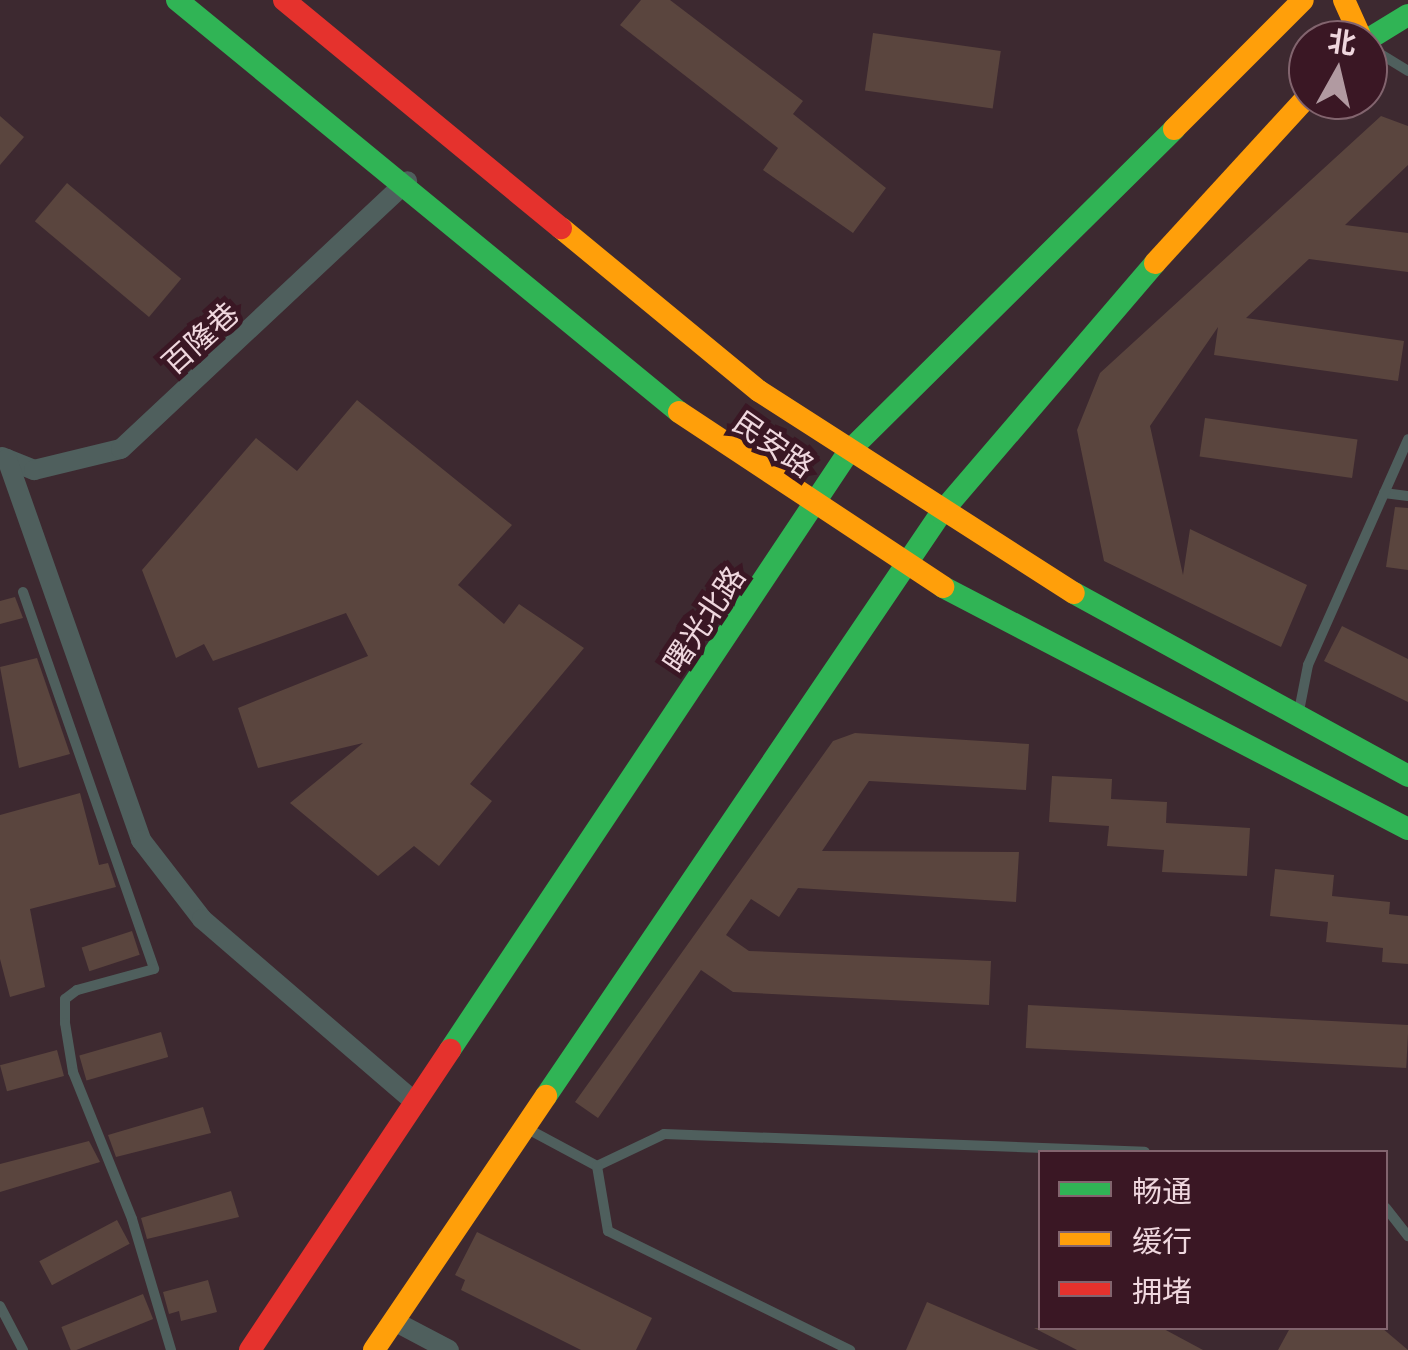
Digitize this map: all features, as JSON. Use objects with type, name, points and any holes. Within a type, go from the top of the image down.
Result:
[{"type":"main road","name":"民安路","points":[[177,0],[407,181],[720,446],[905,567],[1408,830]]},
{"type":"main road","name":"曙光北路","points":[[250,1350],[815,510],[849,451],[1303,0]]},
{"type":"main road","name":"民安路","points":[[301,5],[760,391],[941,513],[1408,776]]},
{"type":"main road","points":[[374,1350],[941,513],[1242,160],[1288,115]]},
{"type":"street","name":"百隆巷","points":[[3,458],[34,470],[121,449],[407,181]]},
{"type":"street","points":[[3,458],[141,840],[202,919],[416,1103]]},
{"type":"street","points":[[394,1321],[449,1350]]},
{"type":"lane","points":[[1298,716],[1308,665],[1408,439]]},
{"type":"lane","points":[[1384,493],[1408,496]]},
{"type":"lane","points":[[23,592],[154,968],[77,990],[65,999],[65,1023],[73,1072],[171,1350]]},
{"type":"lane","points":[[525,1128],[596,1166]]},
{"type":"lane","points":[[596,1166],[664,1134],[1092,1150]]},
{"type":"lane","points":[[596,1166],[608,1231],[850,1350]]},
{"type":"lane","points":[[1388,1211],[1408,1236]]},
{"type":"lane","points":[[0,1306],[22,1350]]},
{"type":"building","points":[[641,0],[670,0],[803,101],[793,114],[886,188],[853,233],[763,170],[778,148],[620,25]]},
{"type":"building","points":[[873,33],[1001,51],[993,108],[865,90]]},
{"type":"building","points":[[0,116],[24,137],[0,165]]},
{"type":"building","points":[[1388,119],[1408,126],[1408,165],[1345,225],[1408,233],[1408,272],[1309,259],[1246,318],[1404,341],[1398,381],[1214,355],[1218,327],[1150,426],[1183,575],[1190,529],[1307,585],[1281,647],[1104,561],[1077,430],[1100,373],[1377,120]]},
{"type":"building","points":[[67,183],[181,279],[149,317],[35,221]]},
{"type":"building","points":[[357,400],[512,525],[458,585],[504,624],[519,604],[584,648],[470,784],[492,801],[439,866],[414,846],[378,876],[290,803],[363,743],[258,768],[238,708],[368,656],[346,613],[213,661],[204,644],[176,658],[142,570],[256,438],[297,471]]},
{"type":"building","points":[[1205,418],[1358,439],[1352,478],[1200,457]]},
{"type":"building","points":[[1395,507],[1408,508],[1408,570],[1386,567]]},
{"type":"building","points":[[15,597],[23,618],[0,624],[0,601]]},
{"type":"building","points":[[1342,626],[1408,659],[1408,702],[1324,661]]},
{"type":"building","points":[[37,658],[70,754],[19,768],[0,667]]},
{"type":"building","points":[[855,733],[1029,744],[1026,790],[869,781],[822,851],[1019,852],[1016,902],[798,888],[779,917],[751,899],[726,935],[749,951],[991,961],[989,1005],[733,992],[701,970],[598,1118],[575,1102],[833,741]]},
{"type":"building","points":[[1052,776],[1112,779],[1111,799],[1167,802],[1166,823],[1250,828],[1247,876],[1162,872],[1164,850],[1107,846],[1109,826],[1049,822]]},
{"type":"building","points":[[80,793],[99,865],[108,863],[116,887],[30,909],[45,987],[10,997],[0,959],[0,815]]},
{"type":"building","points":[[1275,869],[1334,875],[1332,896],[1390,902],[1389,914],[1408,916],[1408,964],[1382,962],[1383,948],[1326,942],[1328,922],[1270,916]]},
{"type":"building","points":[[132,931],[140,955],[89,971],[82,947]]},
{"type":"building","points":[[1028,1005],[1408,1025],[1406,1068],[1026,1048]]},
{"type":"building","points":[[161,1032],[168,1057],[86,1080],[79,1055]]},
{"type":"building","points":[[57,1050],[64,1076],[7,1091],[0,1065]]},
{"type":"building","points":[[203,1107],[211,1133],[116,1157],[108,1135]]},
{"type":"building","points":[[89,1141],[100,1162],[0,1192],[0,1164]]},
{"type":"building","points":[[231,1191],[239,1217],[147,1239],[141,1218]]},
{"type":"building","points":[[117,1220],[130,1244],[52,1285],[39,1261]]},
{"type":"building","points":[[477,1232],[652,1318],[636,1350],[581,1350],[461,1290],[465,1280],[455,1275]]},
{"type":"building","points":[[208,1280],[217,1312],[181,1321],[179,1311],[169,1314],[163,1292]]},
{"type":"building","points":[[143,1294],[153,1319],[76,1350],[71,1350],[61,1327]]},
{"type":"building","points":[[927,1302],[1039,1350],[906,1350]]},
{"type":"building","points":[[1034,1328],[1166,1330],[1203,1350],[1077,1350]]},
{"type":"building","points":[[1289,1330],[1384,1330],[1408,1350],[1278,1350]]},
{"type":"traffic: fast","points":[[177,0],[679,412]]},
{"type":"traffic: fast","points":[[1388,27],[1408,15]]},
{"type":"traffic: fast","points":[[450,1050],[849,451],[1174,129]]},
{"type":"traffic: fast","points":[[546,1096],[941,513],[1155,263]]},
{"type":"traffic: fast","points":[[943,587],[1408,829]]},
{"type":"traffic: fast","points":[[1074,593],[1408,776]]},
{"type":"traffic: slow","points":[[1174,129],[1303,0]]},
{"type":"traffic: slow","points":[[1344,0],[1353,20]]},
{"type":"traffic: slow","points":[[1155,263],[1288,118]]},
{"type":"traffic: slow","points":[[561,228],[759,391],[1074,593]]},
{"type":"traffic: slow","points":[[679,412],[943,587]]},
{"type":"traffic: slow","points":[[374,1350],[546,1096]]},
{"type":"traffic: jam","points":[[284,0],[561,228]]},
{"type":"traffic: jam","points":[[250,1350],[450,1050]]}]
